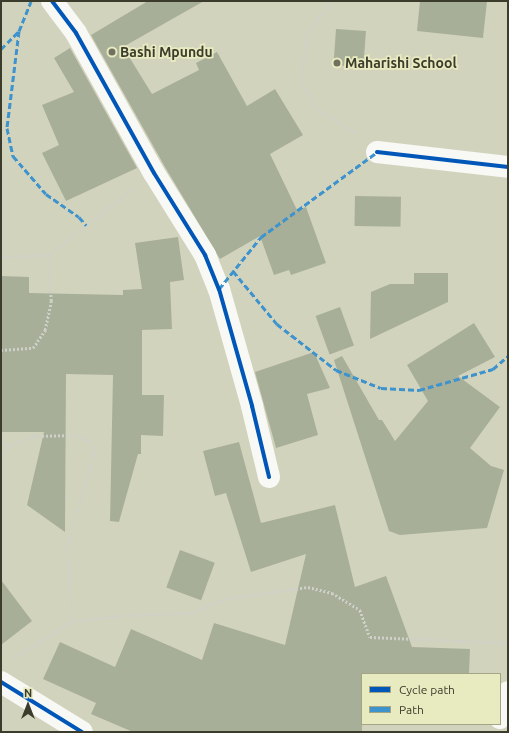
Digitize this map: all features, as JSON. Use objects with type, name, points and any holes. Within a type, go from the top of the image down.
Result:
[{"type":"street","points":[[52,1],[76,33],[154,173],[205,255],[219,290],[252,406],[269,478]]},
{"type":"street","points":[[377,152],[508,167]]},
{"type":"street","points":[[1,682],[82,732]]},
{"type":"street","points":[[501,715],[508,692]]},
{"type":"path","points":[[333,1],[308,33],[301,80],[317,109],[354,131],[377,152]]},
{"type":"path","points":[[1,257],[48,255],[154,173]]},
{"type":"path","points":[[1,350],[33,348],[45,330],[51,301],[48,255]]},
{"type":"path","points":[[1,456],[9,446],[34,436],[49,434],[77,435],[92,442],[94,456],[68,545],[72,621]]},
{"type":"path","points":[[1,439],[9,446]]},
{"type":"path","points":[[12,659],[72,621],[129,614],[191,613],[229,598],[308,586],[332,593],[360,610],[370,637],[508,643]]},
{"type":"building","points":[[148,1],[204,1],[123,47],[152,94],[199,70],[196,63],[217,52],[247,106],[275,89],[303,135],[270,154],[297,210],[306,207],[326,263],[291,275],[289,270],[274,275],[260,236],[220,259],[165,167],[91,35]]},
{"type":"building","points":[[420,1],[487,1],[483,38],[417,31]]},
{"type":"building","points":[[336,29],[366,31],[363,67],[333,65]]},
{"type":"building","points":[[70,48],[137,168],[66,201],[42,153],[59,145],[42,105],[74,92],[54,58]]},
{"type":"building","points":[[355,196],[401,197],[400,227],[354,226]]},
{"type":"building","points":[[178,237],[184,280],[170,282],[172,329],[142,330],[142,395],[164,395],[163,436],[141,435],[141,454],[138,454],[119,522],[110,521],[113,375],[66,374],[65,532],[27,505],[44,432],[1,432],[1,276],[29,277],[29,293],[123,295],[123,290],[142,289],[135,243]]},
{"type":"building","points":[[414,273],[448,273],[448,302],[370,339],[371,292],[390,284],[414,284]]},
{"type":"building","points":[[340,307],[354,346],[330,354],[316,316]]},
{"type":"building","points":[[474,323],[495,357],[458,376],[500,407],[470,448],[491,466],[504,470],[487,528],[400,535],[389,531],[334,360],[342,356],[379,420],[382,420],[395,441],[428,401],[407,365]]},
{"type":"building","points":[[314,352],[330,388],[307,394],[318,435],[276,448],[255,372]]},
{"type":"building","points":[[239,442],[261,523],[335,505],[355,587],[386,576],[412,647],[470,649],[469,673],[361,673],[362,732],[133,732],[91,714],[96,703],[43,679],[60,642],[115,667],[131,629],[202,660],[214,623],[285,645],[306,554],[251,572],[226,493],[215,496],[203,451]]},
{"type":"building","points":[[180,550],[215,563],[201,600],[166,588]]},
{"type":"building","points":[[1,580],[32,621],[1,645]]},
{"type":"marked path","points":[[1,49],[19,31],[31,1]]},
{"type":"marked path","points":[[19,31],[7,128],[13,156],[46,194],[79,217],[86,225]]},
{"type":"marked path","points":[[219,289],[261,237],[377,152]]},
{"type":"marked path","points":[[233,271],[277,324],[336,370],[381,388],[419,390],[493,369],[508,356]]},
{"type":"cycle path","points":[[52,1],[76,33],[154,173],[205,255],[219,289],[252,406],[269,477]]},
{"type":"cycle path","points":[[377,152],[508,167]]},
{"type":"cycle path","points":[[1,682],[82,732]]},
{"type":"place","name":"Bashi Mpundu","points":[[112,52]]},
{"type":"place","name":"Maharishi School","points":[[337,63]]}]
